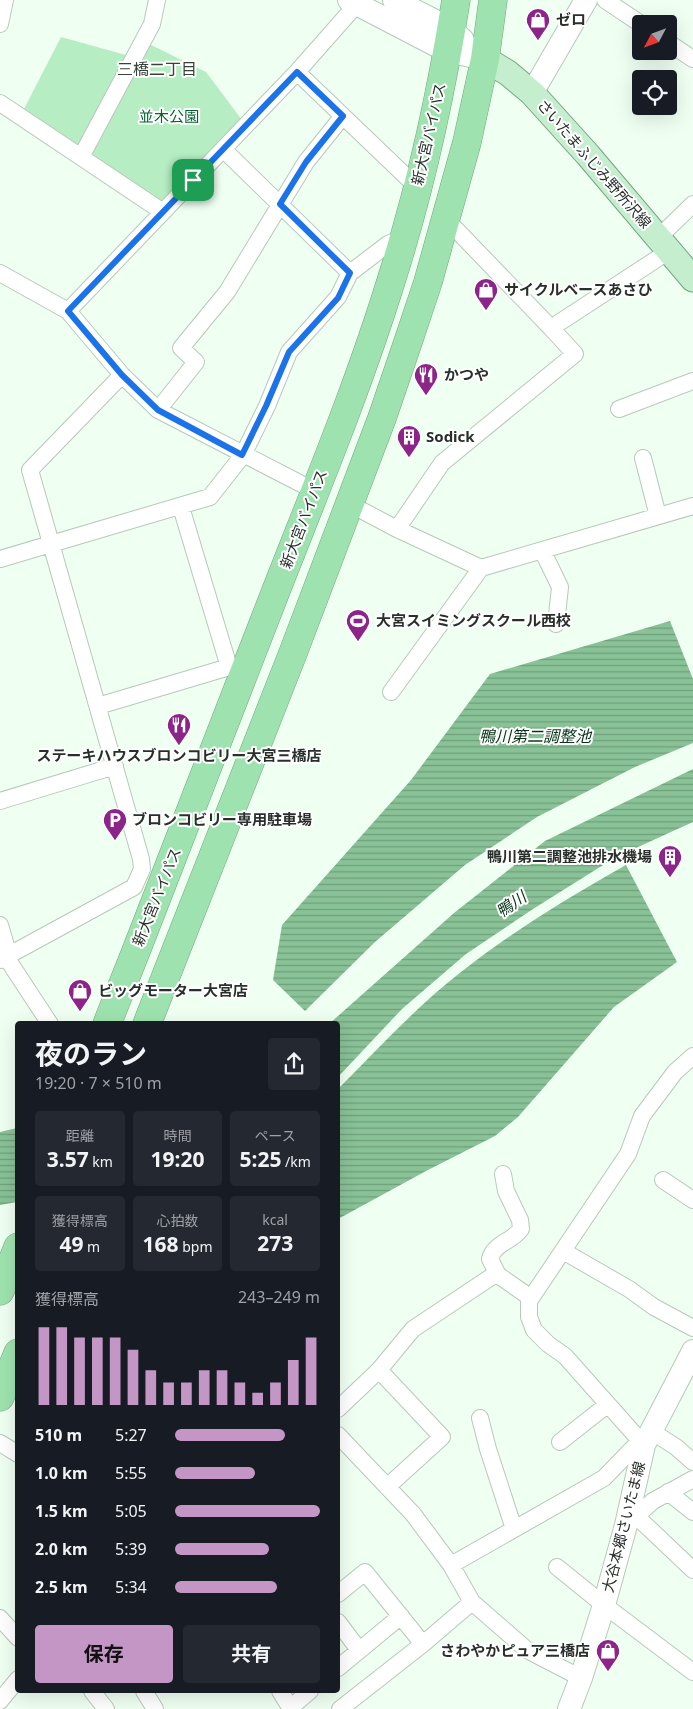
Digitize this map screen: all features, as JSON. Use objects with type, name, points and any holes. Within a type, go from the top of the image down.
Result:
[{"type":"highway","name":"新大宮バイパス","points":[[108,1021],[236,672],[315,491],[376,329],[417,187],[456,0]]},
{"type":"highway","points":[[148,1021],[293,653],[382,418],[428,282],[467,142],[485,59],[493,0]]},
{"type":"highway","points":[[0,1291],[15,1254]]},
{"type":"highway","points":[[0,1397],[15,1360]]},
{"type":"main road","points":[[394,0],[449,40]]},
{"type":"main road","points":[[532,93],[586,0]]},
{"type":"main road","points":[[353,2],[449,40],[485,59]]},
{"type":"main road","name":"さいたまふじみ野所沢線","points":[[485,59],[508,73],[532,93],[588,155],[693,279]]},
{"type":"main road","name":"大谷本郷さいたま線","points":[[572,1708],[631,1520],[648,1438],[693,1351]]},
{"type":"street","points":[[0,24],[5,0]]},
{"type":"street","points":[[80,157],[152,24],[157,0]]},
{"type":"street","points":[[605,0],[632,18]]},
{"type":"street","points":[[68,311],[297,72],[353,2]]},
{"type":"street","points":[[678,49],[693,59]]},
{"type":"street","points":[[297,72],[417,187]]},
{"type":"street","points":[[0,103],[162,212]]},
{"type":"street","points":[[158,410],[196,362],[181,348],[226,292],[306,162],[343,116]]},
{"type":"street","points":[[223,149],[350,273]]},
{"type":"street","points":[[551,328],[663,244],[693,204]]},
{"type":"street","points":[[396,529],[442,463],[575,354],[446,218]]},
{"type":"street","points":[[0,559],[210,498],[242,455],[289,352],[338,298],[350,273],[388,244],[403,238]]},
{"type":"street","points":[[0,273],[68,311],[122,375],[158,410],[315,491]]},
{"type":"street","points":[[5,958],[134,887],[142,869],[141,859],[115,766],[30,470],[122,375]]},
{"type":"street","points":[[619,409],[693,380]]},
{"type":"street","points":[[643,458],[658,516]]},
{"type":"street","points":[[391,692],[481,568],[693,506]]},
{"type":"street","points":[[98,706],[236,672],[181,507]]},
{"type":"street","points":[[361,510],[396,529],[481,568]]},
{"type":"street","points":[[542,550],[560,587],[556,624]]},
{"type":"street","points":[[0,801],[115,766]]},
{"type":"street","points":[[0,925],[5,958],[48,1021]]},
{"type":"street","points":[[693,1056],[675,1072],[642,1116],[628,1154],[529,1302],[529,1317],[534,1330],[548,1344],[565,1356],[608,1405],[648,1438],[676,1447],[693,1462]]},
{"type":"street","points":[[503,1174],[506,1190],[520,1220],[522,1229],[518,1234],[497,1246],[492,1252],[490,1259],[497,1272],[531,1298]]},
{"type":"street","points":[[662,1180],[693,1200]]},
{"type":"street","points":[[563,1251],[629,1289],[654,1307],[693,1328]]},
{"type":"street","points":[[340,1407],[380,1370],[413,1329],[497,1272]]},
{"type":"street","points":[[380,1370],[442,1437],[387,1486]]},
{"type":"street","points":[[560,1442],[608,1405]]},
{"type":"street","points":[[480,1418],[514,1529]]},
{"type":"street","points":[[451,1565],[604,1478],[633,1448],[648,1438]]},
{"type":"street","points":[[340,1439],[413,1514],[451,1565],[472,1602],[527,1650],[581,1678]]},
{"type":"street","points":[[0,1443],[15,1452]]},
{"type":"street","points":[[693,1479],[653,1501],[631,1520],[693,1570]]},
{"type":"street","points":[[668,1492],[693,1512]]},
{"type":"street","points":[[557,1567],[693,1672]]},
{"type":"street","points":[[340,1592],[365,1572],[423,1644]]},
{"type":"street","points":[[340,1709],[423,1644],[472,1602]]},
{"type":"street","points":[[340,1666],[401,1616]]},
{"type":"street","points":[[0,1618],[15,1635]]},
{"type":"street","points":[[340,1625],[359,1650]]},
{"type":"street","points":[[0,1701],[15,1683]]},
{"type":"street","points":[[94,1693],[106,1709]]},
{"type":"street","points":[[145,1693],[156,1709]]},
{"type":"street","points":[[281,1693],[290,1708],[308,1693]]},
{"type":"green space","name":"並木公園","points":[[61,37],[126,55],[80,150],[23,111]]},
{"type":"green space","name":"並木公園","points":[[147,43],[206,72],[242,120],[162,203],[87,154]]},
{"type":"water","name":"鴨川第二調整池","points":[[670,621],[693,679],[693,743],[635,767],[537,817],[465,865],[375,942],[305,1011],[273,980],[282,925],[411,780],[490,674]]},
{"type":"water","name":"鴨川","points":[[693,769],[693,822],[616,857],[466,954],[402,1009],[340,1075],[340,1021],[332,1021],[454,913],[545,841]]},
{"type":"water","points":[[626,865],[677,962],[614,1007],[518,1117],[495,1136],[340,1218],[340,1087],[444,985],[501,942],[583,889]]},
{"type":"water","points":[[15,1128],[15,1202],[0,1205],[0,1132]]},
{"type":"place","name":"ゼロ","points":[[538,41]]},
{"type":"place","name":"サイクルベースあさひ","points":[[486,311]]},
{"type":"place","name":"かつや","points":[[426,396]]},
{"type":"place","name":"Sodick","points":[[409,458]]},
{"type":"place","name":"大宮スイミングスクール西校","points":[[358,642]]},
{"type":"place","name":"ステーキハウスブロンコビリー大宮三橋店","points":[[179,746]]},
{"type":"place","name":"ブロンコビリー専用駐車場","points":[[115,841]]},
{"type":"place","name":"鴨川第二調整池排水機場","points":[[670,878]]},
{"type":"place","name":"ビッグモーター大宮店","points":[[80,1012]]},
{"type":"place","name":"さわやかピュア三橋店","points":[[608,1672]]},
{"type":"district","name":"三橋二丁目","points":[[157,69]]},
{"type":"route","points":[[297,72],[343,116],[306,162],[280,204],[350,273],[338,298],[289,352],[242,455],[158,410],[122,375],[68,311],[193,180],[297,72]]}]
